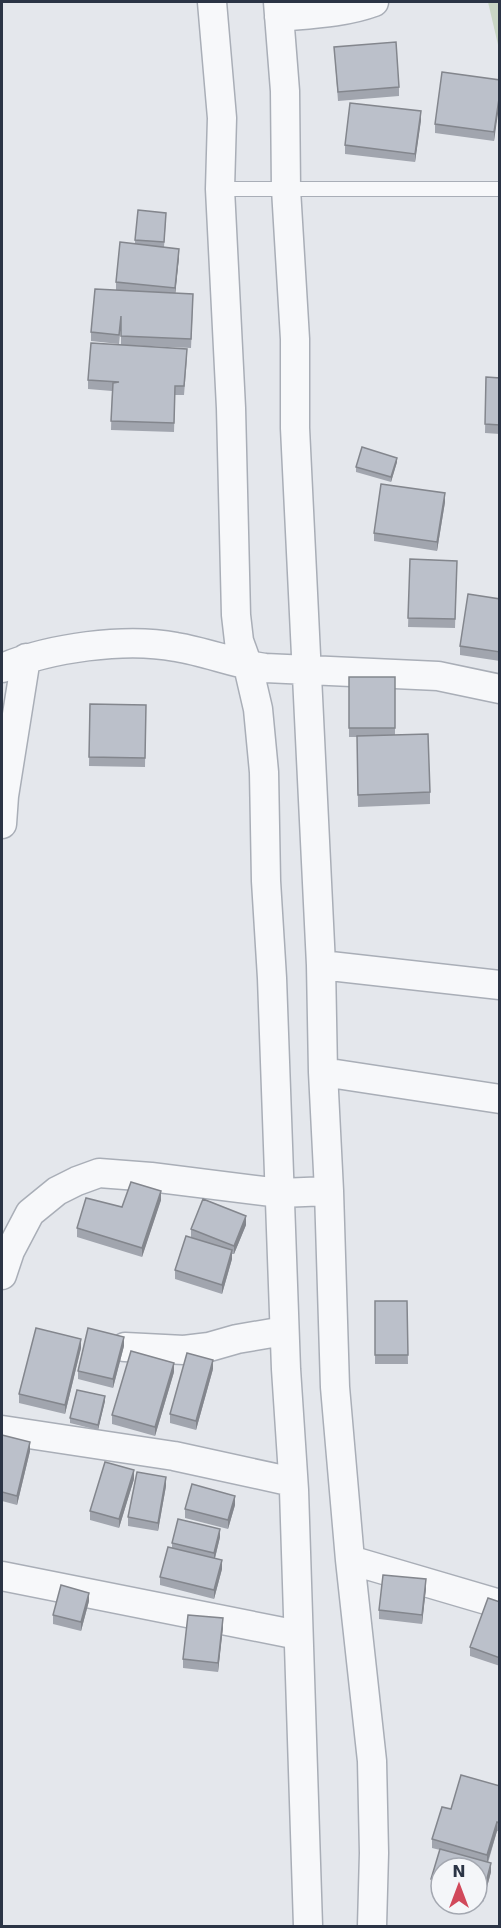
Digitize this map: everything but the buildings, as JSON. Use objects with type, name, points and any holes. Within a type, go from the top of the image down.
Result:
[{"type":"street","points":[[212,2],[222,118],[220,189],[231,408],[236,615],[239,641],[257,667],[264,772],[266,880],[284,1330],[293,1482],[308,1926]]},
{"type":"street","points":[[372,1926],[374,1854],[372,1761],[350,1560],[335,1387],[321,965],[301,670],[295,339],[286,189],[285,91],[279,9],[322,13],[374,2]]},
{"type":"street","points":[[2,824],[14,663],[93,646],[135,642],[177,647],[257,667],[438,676],[500,689]]},
{"type":"street","points":[[321,965],[500,985]]},
{"type":"street","points":[[323,1072],[500,1099]]},
{"type":"street","points":[[2,1275],[10,1251],[30,1212],[57,1191],[99,1173],[280,1193],[329,1191]]},
{"type":"street","points":[[124,1347],[184,1350],[209,1347],[284,1330]]},
{"type":"street","points":[[2,1431],[174,1456],[293,1482]]},
{"type":"street","points":[[350,1560],[500,1604]]},
{"type":"street","points":[[2,1576],[298,1635]]},
{"type":"lane","points":[[220,189],[500,189]]},
{"type":"green space","points":[[488,2],[499,2],[499,49]]}]
